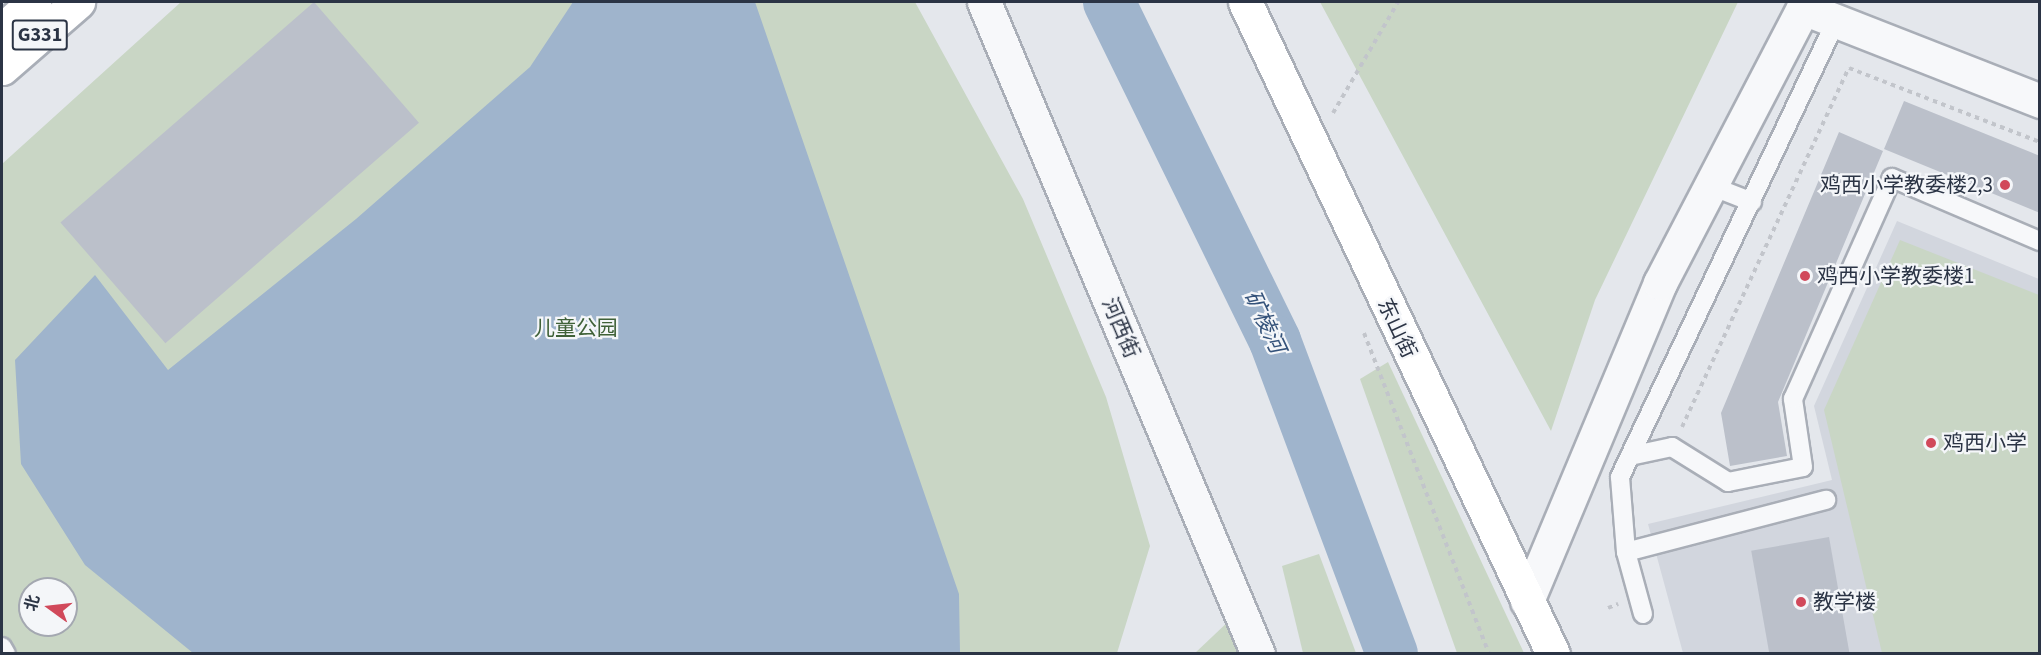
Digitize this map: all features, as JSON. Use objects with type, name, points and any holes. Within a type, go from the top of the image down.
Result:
[{"type":"main road","name":"G331","points":[[2,30],[34,2]]},
{"type":"main road","name":"G331","points":[[2,68],[78,2]]},
{"type":"main road","name":"东山街","points":[[1245,2],[1552,654]]},
{"type":"street","name":"河西街","points":[[984,2],[1258,654]]},
{"type":"street","points":[[1527,601],[1660,283],[1804,5],[1836,21],[2040,101]]},
{"type":"lane","points":[[1643,614],[1626,552],[1620,477],[1836,21]]},
{"type":"lane","points":[[1630,456],[1672,447],[1728,482],[1803,467],[1793,399],[1892,178],[2040,241]]},
{"type":"lane","points":[[1711,186],[1752,202]]},
{"type":"lane","points":[[1626,552],[1826,500]]},
{"type":"lane","points":[[2,647],[6,654]]},
{"type":"path","points":[[1313,147],[1398,2]]},
{"type":"path","points":[[1672,447],[1849,68],[2040,142]]},
{"type":"path","points":[[1359,320],[1489,654]]},
{"type":"shaded area","name":"鸡西小学","points":[[1897,221],[2039,279],[2039,653],[1683,653],[1648,524],[1832,480],[1814,406]]},
{"type":"green space","name":"儿童公园","points":[[181,2],[915,2],[1023,199],[1106,397],[1150,546],[1117,653],[2,653],[2,164]]},
{"type":"green space","points":[[1320,2],[1738,2],[1595,300],[1551,431]]},
{"type":"green space","name":"鸡西小学","points":[[1900,240],[2039,295],[2039,653],[1882,653],[1824,410]]},
{"type":"green space","points":[[1388,362],[1524,653],[1457,653],[1360,379]]},
{"type":"green space","points":[[1319,554],[1356,653],[1303,653],[1282,566]]},
{"type":"green space","points":[[1232,618],[1248,654],[1194,654]]},
{"type":"water","name":"儿童公园","points":[[573,2],[755,2],[959,594],[960,653],[193,653],[85,565],[21,464],[15,360],[95,275],[168,370],[356,219],[530,67]]},
{"type":"building","points":[[314,2],[419,123],[165,343],[60,222]]},
{"type":"building","name":"鸡西小学教委楼2,3","points":[[1904,101],[2040,156],[2040,213],[1884,149]]},
{"type":"building","name":"鸡西小学教委楼1","points":[[1839,132],[1883,151],[1778,402],[1787,456],[1730,466],[1721,413]]},
{"type":"building","name":"教学楼","points":[[1829,537],[1850,654],[1769,654],[1751,551]]},
{"type":"waterway","name":"矿棱河","points":[[1109,2],[1275,341],[1392,654]]},
{"type":"place","name":"鸡西小学教委楼2,3","points":[[2005,185]]},
{"type":"place","name":"鸡西小学教委楼1","points":[[1805,276]]},
{"type":"place","name":"鸡西小学","points":[[1931,443]]},
{"type":"place","name":"教学楼","points":[[1801,602]]}]
